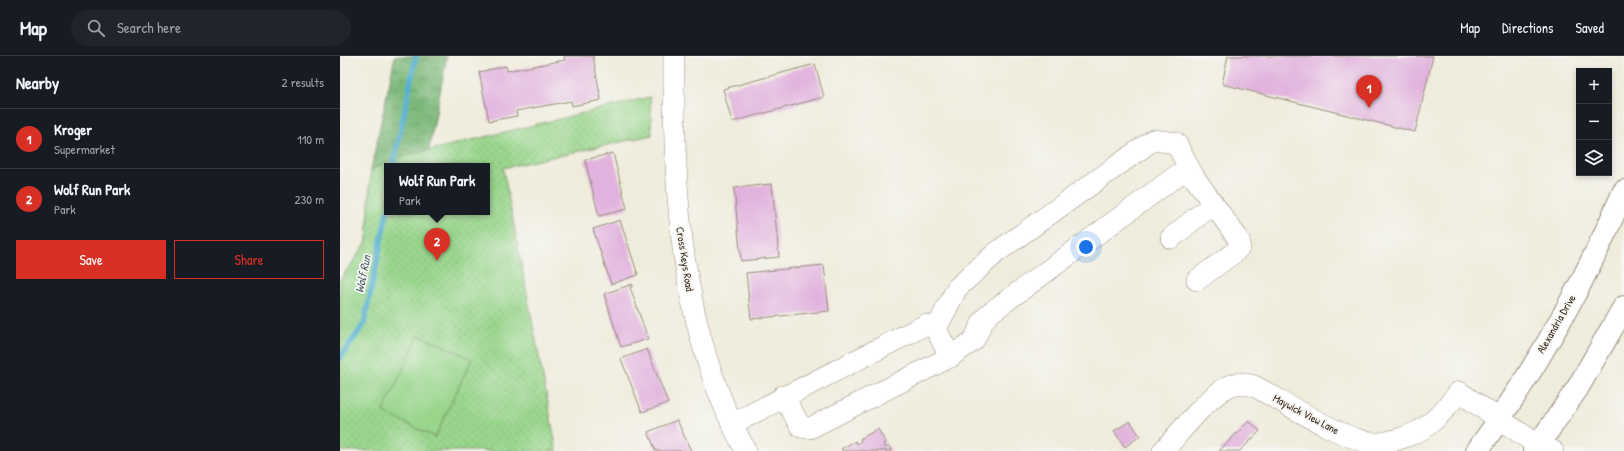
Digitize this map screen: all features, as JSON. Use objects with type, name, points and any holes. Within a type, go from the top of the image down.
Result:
[{"type":"main road","name":"Alexandria Drive","points":[[1477,451],[1500,419],[1580,284],[1608,228],[1624,191]]},
{"type":"main road","points":[[1542,449],[1624,306]]},
{"type":"street","name":"Cross Keys Road","points":[[674,56],[675,158],[678,213],[687,273],[701,341],[716,387],[732,424],[746,451]]},
{"type":"street","points":[[936,329],[957,288],[997,252],[1153,140],[1176,143],[1194,176],[1240,240],[1240,246],[1235,252],[1197,280]]},
{"type":"street","points":[[783,396],[801,427],[810,428],[950,357],[974,340],[983,321],[990,313],[1105,227],[1178,174],[1186,173],[1194,176]]},
{"type":"street","points":[[1171,238],[1213,204]]},
{"type":"street","points":[[732,424],[783,396],[925,325],[936,329],[950,357]]},
{"type":"street","name":"Maywick View Lane","points":[[1163,451],[1216,394],[1233,384],[1242,383],[1254,386],[1340,432],[1374,443],[1400,438],[1419,431],[1439,416],[1459,392],[1500,419]]},
{"type":"street","points":[[1500,419],[1542,449]]},
{"type":"green space","points":[[395,56],[447,56],[428,155],[398,163],[384,163],[384,215],[409,215],[340,280],[367,242],[371,170]]},
{"type":"green space","points":[[650,97],[652,135],[503,168],[557,451],[340,451],[340,280],[367,242],[371,170],[384,164],[384,215],[490,215],[490,163],[385,163],[393,159]]},
{"type":"green space","points":[[419,335],[472,359],[435,437],[383,412]]},
{"type":"building","points":[[564,56],[593,56],[601,100],[572,106],[571,101],[516,111],[517,116],[489,121],[479,72],[506,66],[507,71],[565,60]]},
{"type":"building","points":[[1228,56],[1433,56],[1415,132],[1222,84]]},
{"type":"building","points":[[815,64],[824,97],[732,122],[723,89]]},
{"type":"building","points":[[613,153],[627,209],[599,216],[585,160]]},
{"type":"building","points":[[772,184],[779,257],[741,261],[734,188]]},
{"type":"building","points":[[620,220],[638,275],[611,284],[593,229]]},
{"type":"building","points":[[824,265],[829,311],[751,319],[746,273]]},
{"type":"building","points":[[632,284],[633,286],[630,287],[648,339],[621,347],[604,294]]},
{"type":"building","points":[[647,349],[668,403],[642,412],[621,359]]},
{"type":"building","points":[[677,420],[691,451],[656,451],[648,432]]},
{"type":"building","points":[[1130,421],[1140,436],[1125,447],[1114,431]]},
{"type":"building","points":[[1249,421],[1260,431],[1240,451],[1219,451]]},
{"type":"building","points":[[878,429],[886,443],[883,444],[885,448],[889,446],[891,451],[843,451],[841,449],[855,441],[857,444],[861,441],[860,439]]},
{"type":"waterway","name":"Wolf Run","points":[[394,163],[416,56]]},
{"type":"waterway","name":"Wolf Run","points":[[340,358],[364,324],[386,215]]},
{"type":"place","name":"Kroger","points":[[1369,108]]},
{"type":"place","name":"Wolf Run Park","points":[[437,261]]}]
